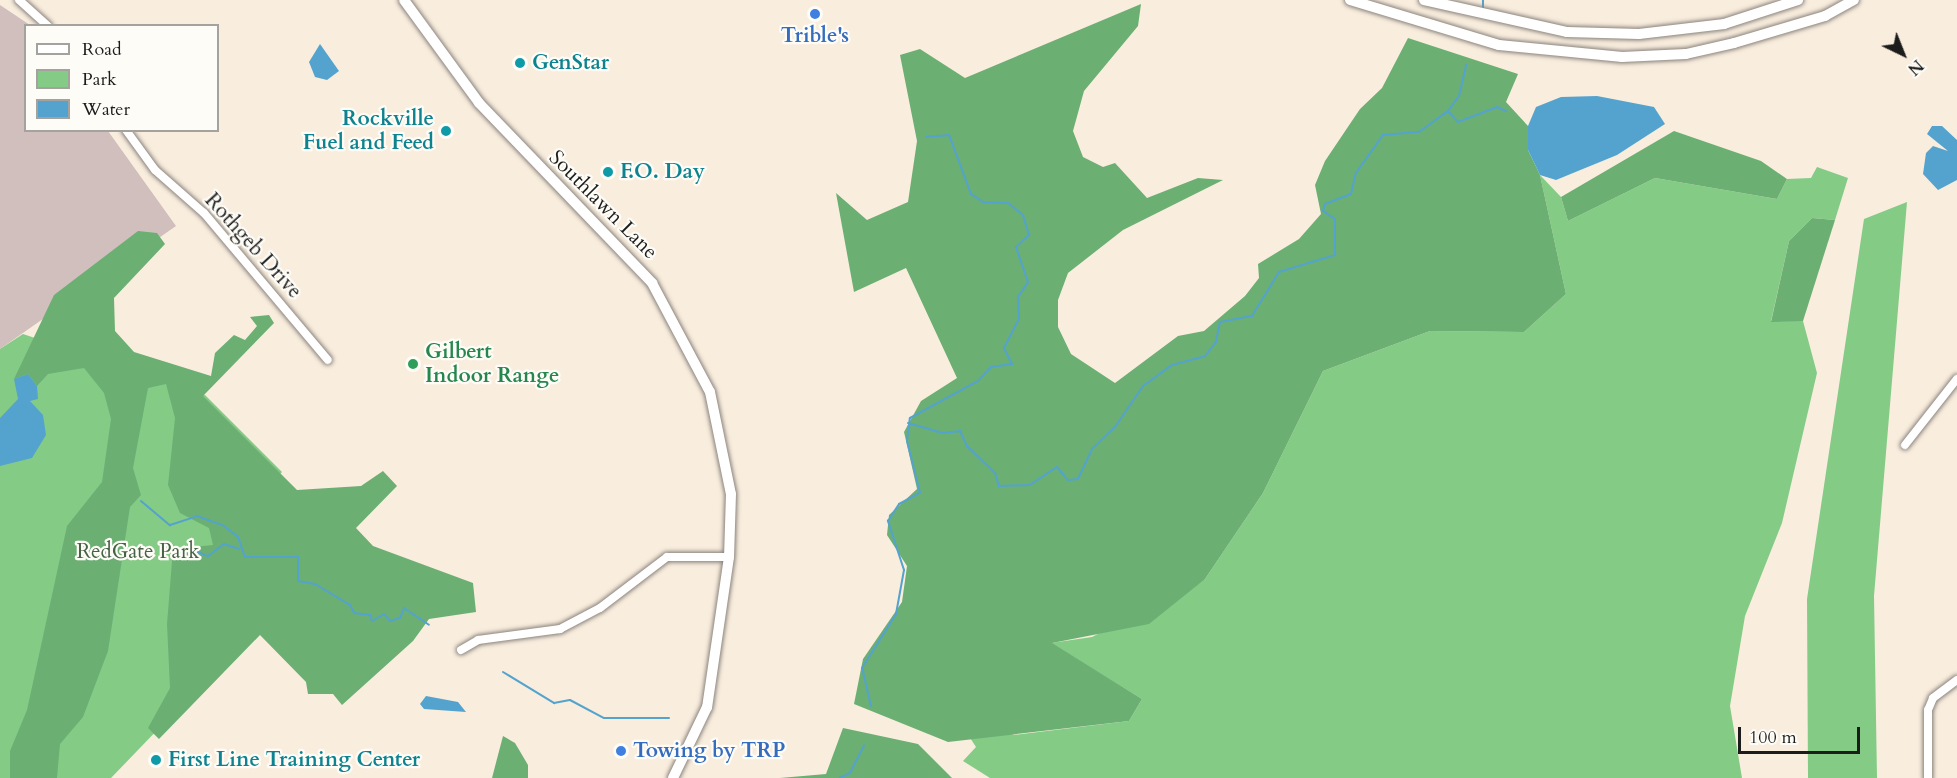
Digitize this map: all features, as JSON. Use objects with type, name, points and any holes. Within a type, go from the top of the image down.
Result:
[{"type":"main road","name":"Southlawn Lane","points":[[404,0],[480,103],[651,283],[702,372],[722,435],[731,494],[729,557],[706,707],[673,778]]},
{"type":"main road","points":[[1350,0],[1521,49],[1602,57],[1686,54],[1773,33],[1854,0]]},
{"type":"main road","points":[[1424,0],[1567,32],[1683,32],[1798,0]]},
{"type":"main road","points":[[1683,32],[1686,54]]},
{"type":"street","points":[[19,0],[46,24]]},
{"type":"street","name":"Rothgeb Drive","points":[[127,132],[155,170],[204,213],[328,360]]},
{"type":"street","points":[[1905,445],[1957,379]]},
{"type":"street","points":[[461,650],[478,640],[560,629],[600,608],[667,557],[729,557]]},
{"type":"street","points":[[1928,778],[1928,710],[1933,698],[1957,680]]},
{"type":"shaded area","points":[[0,5],[28,24],[24,24],[24,132],[109,132],[176,226],[0,349]]},
{"type":"green space","points":[[1141,4],[1138,26],[1084,91],[1073,131],[1083,157],[1103,167],[1115,163],[1147,198],[1198,178],[1223,180],[1123,230],[1068,273],[1058,300],[1058,327],[1071,354],[1115,383],[1178,336],[1204,331],[1245,296],[1259,278],[1258,264],[1299,239],[1321,214],[1315,185],[1325,161],[1360,109],[1382,88],[1408,38],[1518,74],[1506,102],[1528,126],[1528,150],[1540,175],[1566,294],[1524,332],[1430,331],[1323,371],[1263,493],[1205,579],[1149,624],[1052,643],[1142,699],[1129,721],[948,742],[854,704],[863,659],[902,602],[907,566],[887,535],[889,515],[917,489],[904,432],[921,401],[957,378],[906,268],[854,292],[836,193],[867,220],[908,202],[917,141],[900,55],[920,49],[965,78]]},
{"type":"green space","points":[[1674,131],[1761,161],[1787,179],[1777,199],[1655,178],[1568,221],[1561,197]]},
{"type":"green space","points":[[1817,167],[1848,178],[1835,220],[1812,218],[1789,241],[1771,321],[1803,321],[1817,373],[1782,523],[1745,616],[1730,706],[1742,778],[990,778],[963,761],[976,747],[963,727],[992,726],[1014,735],[1129,721],[1142,699],[1051,643],[1092,637],[1205,579],[1263,493],[1323,371],[1430,331],[1524,332],[1566,294],[1540,175],[1561,197],[1568,221],[1655,178],[1777,199],[1787,179],[1811,178]]},
{"type":"green space","points":[[1907,202],[1874,596],[1877,778],[1808,778],[1807,599],[1864,219]]},
{"type":"green space","points":[[1812,218],[1835,220],[1803,321],[1771,322],[1789,241]]},
{"type":"green space","points":[[138,231],[157,233],[165,244],[114,298],[115,331],[134,352],[211,376],[215,353],[234,335],[245,340],[257,326],[250,317],[269,315],[274,323],[203,396],[297,490],[361,486],[383,471],[397,486],[356,528],[373,546],[473,583],[476,612],[429,619],[413,641],[342,705],[333,694],[308,694],[306,682],[260,635],[159,739],[148,728],[170,688],[167,624],[173,549],[213,545],[209,528],[180,513],[168,485],[175,418],[166,384],[148,388],[133,468],[141,495],[130,507],[108,651],[83,717],[60,744],[57,778],[10,778],[10,751],[27,710],[67,526],[102,482],[111,419],[104,393],[84,368],[48,374],[37,386],[28,374],[14,379],[54,295]]},
{"type":"green space","name":"RedGate Park","points":[[23,334],[205,395],[282,472],[263,492],[326,555],[111,778],[0,778],[0,349]]},
{"type":"green space","points":[[843,728],[918,744],[952,778],[780,778],[826,774]]},
{"type":"green space","points":[[503,736],[515,743],[528,765],[528,778],[492,778]]},
{"type":"water","points":[[320,44],[339,71],[327,80],[315,77],[309,62]]},
{"type":"water","points":[[1597,96],[1654,107],[1665,124],[1617,155],[1556,180],[1540,175],[1528,150],[1528,126],[1536,107],[1561,97]]},
{"type":"water","points":[[1932,126],[1942,126],[1957,140],[1957,180],[1938,190],[1923,174],[1926,153],[1933,146],[1948,151],[1927,134]]},
{"type":"water","points":[[28,374],[37,386],[38,399],[30,401],[43,415],[46,435],[32,458],[0,466],[0,418],[18,399],[14,379]]},
{"type":"water","points":[[426,696],[458,702],[466,712],[424,709],[420,704]]},
{"type":"waterway","points":[[1483,0],[1483,7]]},
{"type":"waterway","points":[[908,423],[944,433],[960,431],[967,446],[995,473],[999,486],[1030,485],[1057,467],[1068,480],[1078,479],[1092,449],[1115,427],[1143,386],[1172,365],[1205,356],[1216,342],[1220,322],[1252,316],[1279,272],[1335,255],[1335,219],[1323,211],[1325,204],[1351,194],[1356,173],[1383,135],[1419,132],[1448,111],[1459,96],[1466,65]]},
{"type":"waterway","points":[[1448,111],[1458,122],[1497,107],[1506,111]]},
{"type":"waterway","points":[[871,706],[862,668],[896,614],[904,570],[888,521],[899,504],[920,493],[907,441],[910,418],[978,381],[991,367],[1012,364],[1004,348],[1019,319],[1018,297],[1028,282],[1016,247],[1029,235],[1023,215],[1008,203],[983,202],[971,194],[949,135],[926,137]]},
{"type":"waterway","points":[[141,501],[170,525],[197,516],[224,526],[238,537],[245,557],[298,557],[298,581],[315,584],[350,605],[354,613],[370,615],[372,621],[384,614],[390,621],[400,618],[404,608],[429,625]]},
{"type":"waterway","points":[[192,550],[208,556],[224,544],[239,549]]},
{"type":"waterway","points":[[503,672],[554,703],[570,700],[604,718],[669,718]]},
{"type":"waterway","points":[[840,778],[850,773],[864,745]]},
{"type":"place","name":"Trible's","points":[[815,14]]},
{"type":"place","name":"GenStar","points":[[520,63]]},
{"type":"place","name":"Rockville Fuel and Feed","points":[[446,131]]},
{"type":"place","name":"F.O. Day","points":[[608,172]]},
{"type":"place","name":"Gilbert Indoor Range","points":[[413,364]]},
{"type":"place","name":"Towing by TRP","points":[[621,751]]},
{"type":"place","name":"First Line Training Center","points":[[156,760]]}]
